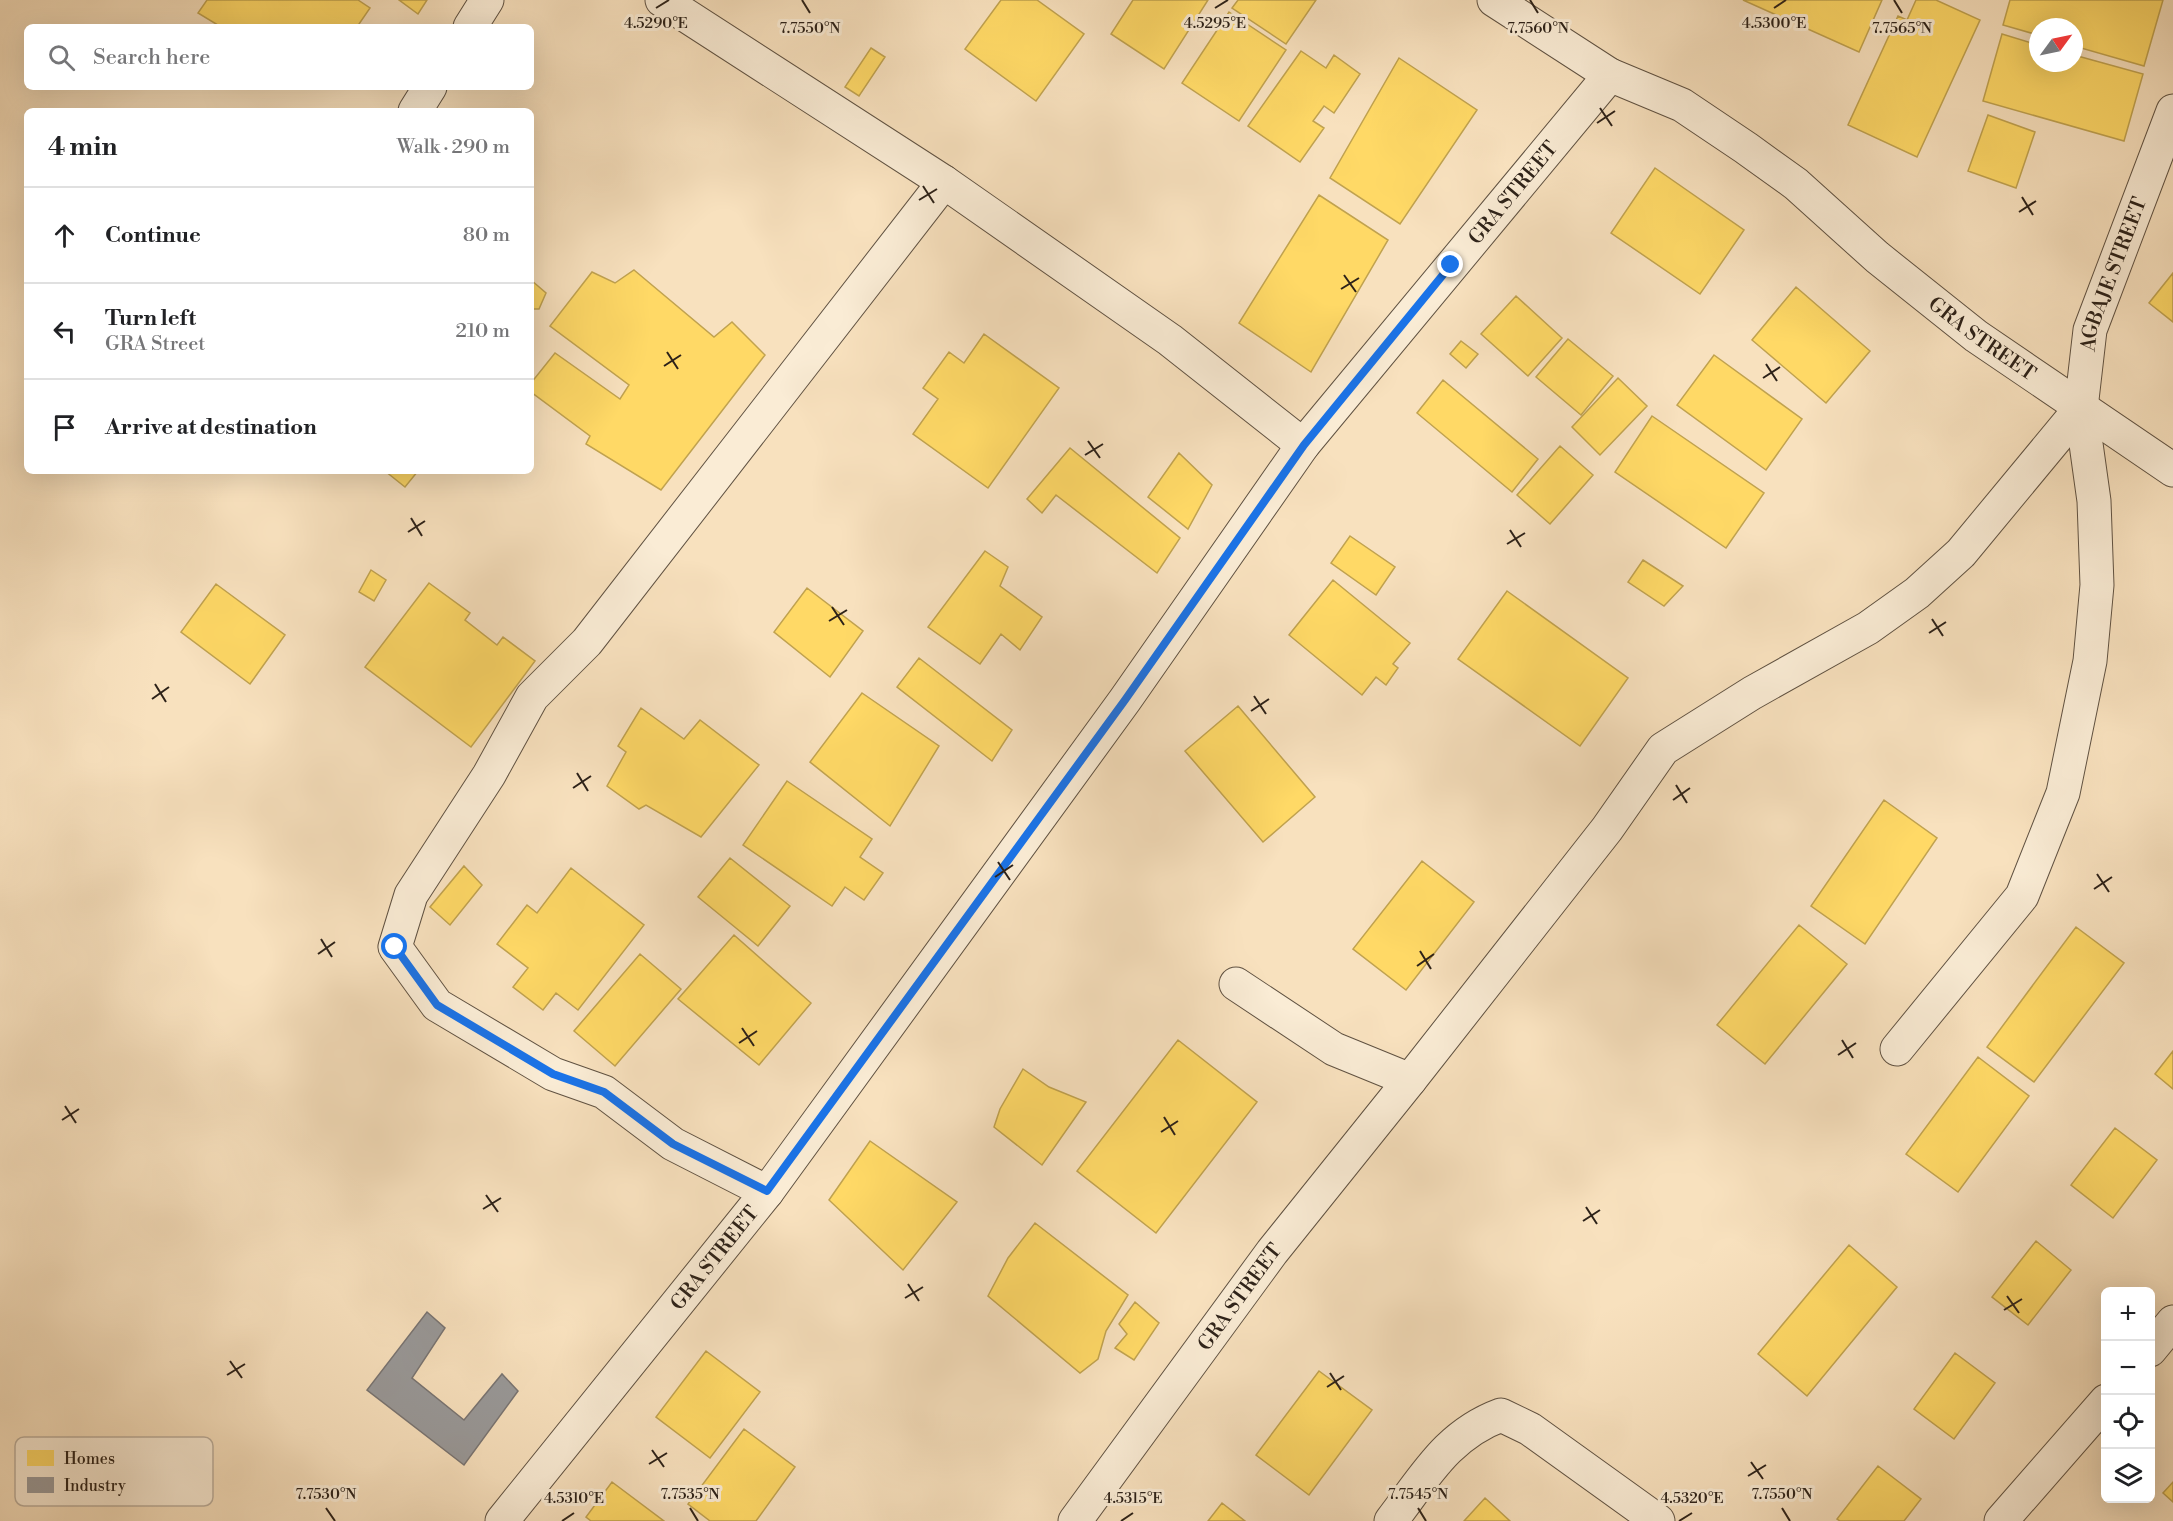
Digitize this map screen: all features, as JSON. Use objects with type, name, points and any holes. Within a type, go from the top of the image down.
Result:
[{"type":"street","points":[[472,24],[487,0]]},
{"type":"street","points":[[662,0],[944,182],[1170,340],[1304,445]]},
{"type":"street","points":[[1494,0],[1610,75]]},
{"type":"street","name":"GRA STREET","points":[[502,1521],[767,1191],[1125,700],[1304,445],[1610,75],[1682,105],[1746,148],[1796,184],[1877,257],[1976,336],[2173,470]]},
{"type":"street","points":[[417,108],[428,90]]},
{"type":"street","name":"AGBAJE STREET","points":[[1897,1049],[2022,896],[2063,793],[2090,661],[2097,585],[2094,501],[2081,408],[2090,330],[2173,111]]},
{"type":"street","points":[[767,1191],[673,1144],[604,1092],[553,1074],[437,1005],[395,947],[411,895],[489,774],[532,697],[587,642],[944,182]]},
{"type":"street","name":"GRA STREET","points":[[1075,1521],[1272,1252],[1607,829],[1663,749],[1752,693],[1868,628],[1917,593],[1961,553],[2081,408]]},
{"type":"street","points":[[1236,984],[1334,1049],[1410,1080]]},
{"type":"street","points":[[2001,1521],[2101,1407]]},
{"type":"street","points":[[1391,1521],[1448,1447],[1482,1422],[1501,1415],[1530,1429],[1658,1521]]},
{"type":"building: Homes","points":[[207,0],[358,0],[370,8],[359,24],[216,24],[198,13]]},
{"type":"building: Homes","points":[[399,0],[427,0],[418,14]]},
{"type":"building: Homes","points":[[1001,0],[1037,0],[1084,34],[1036,101],[965,49]]},
{"type":"building: Homes","points":[[1133,0],[1208,0],[1164,69],[1111,34]]},
{"type":"building: Homes","points":[[1238,0],[1316,0],[1286,44],[1232,8]]},
{"type":"building: Homes","points":[[1743,0],[1882,0],[1859,52]]},
{"type":"building: Homes","points":[[1916,0],[1936,0],[1980,20],[1917,157],[1848,125],[1898,16],[1907,20]]},
{"type":"building: Homes","points":[[2010,0],[2163,0],[2144,66],[2083,49],[2083,18],[2029,18],[2029,32],[2003,25]]},
{"type":"building: Homes","points":[[1229,12],[1286,50],[1239,121],[1182,83]]},
{"type":"building: Homes","points":[[2002,34],[2029,42],[2029,72],[2083,72],[2083,57],[2143,74],[2124,141],[1983,101]]},
{"type":"building: Homes","points":[[871,48],[885,57],[859,96],[845,87]]},
{"type":"building: Homes","points":[[1301,51],[1326,68],[1334,55],[1360,74],[1334,113],[1324,106],[1313,121],[1324,128],[1300,162],[1248,126]]},
{"type":"building: Homes","points":[[1399,58],[1477,110],[1400,224],[1330,178]]},
{"type":"building: Homes","points":[[1988,115],[2035,132],[2016,188],[1968,171]]},
{"type":"building: Homes","points":[[1655,168],[1744,230],[1700,294],[1611,233]]},
{"type":"building: Homes","points":[[1319,195],[1388,240],[1311,372],[1239,323]]},
{"type":"building: Homes","points":[[634,270],[714,337],[732,322],[765,355],[661,490],[586,444],[590,436],[534,394],[534,379],[555,353],[620,399],[629,385],[550,326],[592,272],[615,283]]},
{"type":"building: Homes","points":[[2173,273],[2173,322],[2149,303]]},
{"type":"building: Homes","points":[[534,283],[546,293],[539,309],[534,309]]},
{"type":"building: Homes","points":[[1796,287],[1870,351],[1826,403],[1752,340]]},
{"type":"building: Homes","points":[[1516,296],[1562,338],[1528,376],[1481,334]]},
{"type":"building: Homes","points":[[984,334],[1059,388],[988,488],[913,434],[938,399],[923,388],[949,352],[964,363]]},
{"type":"building: Homes","points":[[1568,339],[1613,376],[1581,415],[1536,377]]},
{"type":"building: Homes","points":[[1461,341],[1478,354],[1466,368],[1450,354]]},
{"type":"building: Homes","points":[[1714,355],[1802,419],[1766,470],[1677,405]]},
{"type":"building: Homes","points":[[1618,378],[1647,406],[1600,455],[1572,427]]},
{"type":"building: Homes","points":[[1443,380],[1538,459],[1512,492],[1417,413]]},
{"type":"building: Homes","points":[[1652,416],[1764,493],[1726,548],[1615,472]]},
{"type":"building: Homes","points":[[1560,446],[1593,475],[1550,524],[1517,495]]},
{"type":"building: Homes","points":[[1070,448],[1180,538],[1157,573],[1056,495],[1042,513],[1027,499]]},
{"type":"building: Homes","points":[[1179,453],[1212,485],[1188,529],[1148,497]]},
{"type":"building: Homes","points":[[389,474],[416,474],[405,487]]},
{"type":"building: Homes","points":[[1350,536],[1395,567],[1376,595],[1331,563]]},
{"type":"building: Homes","points":[[985,551],[1008,567],[1000,586],[1042,617],[1020,650],[1001,634],[980,664],[928,627]]},
{"type":"building: Homes","points":[[1643,560],[1683,586],[1664,606],[1628,582]]},
{"type":"building: Homes","points":[[371,570],[386,580],[374,601],[359,592]]},
{"type":"building: Homes","points":[[1333,580],[1410,643],[1393,664],[1398,668],[1386,685],[1376,677],[1362,695],[1289,635]]},
{"type":"building: Homes","points":[[429,583],[470,613],[465,620],[497,645],[503,637],[535,661],[471,747],[365,667]]},
{"type":"building: Homes","points":[[216,584],[285,635],[250,684],[181,632]]},
{"type":"building: Homes","points":[[807,588],[863,631],[830,677],[774,632]]},
{"type":"building: Homes","points":[[1507,591],[1628,678],[1580,746],[1458,659]]},
{"type":"building: Homes","points":[[919,658],[1012,730],[992,761],[897,687]]},
{"type":"building: Homes","points":[[862,693],[939,746],[890,826],[810,762]]},
{"type":"building: Homes","points":[[1238,706],[1315,797],[1263,842],[1185,751]]},
{"type":"building: Homes","points":[[641,708],[684,739],[700,720],[759,765],[701,837],[646,805],[639,809],[607,786],[626,752],[618,746]]},
{"type":"building: Homes","points":[[787,781],[872,839],[860,857],[883,873],[864,900],[845,887],[832,906],[743,845]]},
{"type":"building: Homes","points":[[1884,800],[1937,838],[1865,944],[1811,906]]},
{"type":"building: Homes","points":[[730,858],[790,906],[758,946],[698,897]]},
{"type":"building: Homes","points":[[1422,861],[1474,902],[1406,990],[1353,949]]},
{"type":"building: Homes","points":[[464,866],[482,885],[450,925],[430,907]]},
{"type":"building: Homes","points":[[571,868],[644,925],[578,1010],[556,993],[543,1010],[513,987],[528,968],[497,944],[527,905],[537,913]]},
{"type":"building: Homes","points":[[1799,925],[1847,964],[1765,1064],[1717,1025]]},
{"type":"building: Homes","points":[[2076,927],[2124,963],[2034,1082],[1987,1047]]},
{"type":"building: Homes","points":[[734,935],[811,1003],[759,1065],[678,999]]},
{"type":"building: Homes","points":[[640,954],[681,989],[615,1066],[574,1031]]},
{"type":"building: Homes","points":[[1178,1040],[1257,1102],[1156,1233],[1077,1171]]},
{"type":"building: Homes","points":[[2173,1051],[2173,1089],[2155,1074]]},
{"type":"building: Homes","points":[[1978,1057],[2029,1096],[1958,1192],[1906,1154]]},
{"type":"building: Homes","points":[[1023,1069],[1049,1087],[1086,1102],[1042,1165],[994,1127],[1000,1109]]},
{"type":"building: Homes","points":[[2115,1128],[2157,1160],[2113,1218],[2071,1185]]},
{"type":"building: Homes","points":[[870,1141],[957,1202],[903,1270],[829,1200]]},
{"type":"building: Homes","points":[[1035,1223],[1128,1295],[1106,1331],[1098,1359],[1080,1373],[988,1296],[1008,1258]]},
{"type":"building: Homes","points":[[2036,1241],[2071,1270],[2028,1325],[1992,1297]]},
{"type":"building: Homes","points":[[1849,1245],[1897,1287],[1807,1396],[1758,1354]]},
{"type":"building: Homes","points":[[1135,1302],[1159,1323],[1134,1360],[1115,1348],[1127,1334],[1119,1324]]},
{"type":"building: Homes","points":[[706,1351],[760,1392],[710,1458],[656,1417]]},
{"type":"building: Homes","points":[[1955,1353],[1995,1383],[1954,1439],[1914,1409]]},
{"type":"building: Homes","points":[[1319,1371],[1372,1410],[1309,1495],[1256,1455]]},
{"type":"building: Homes","points":[[744,1429],[795,1467],[756,1521],[710,1521],[688,1504]]},
{"type":"building: Homes","points":[[1878,1466],[1921,1499],[1904,1521],[1840,1521],[1837,1519]]},
{"type":"building: Homes","points":[[612,1482],[664,1521],[591,1521],[586,1517]]},
{"type":"building: Homes","points":[[2173,1482],[2173,1502],[2163,1493]]},
{"type":"building: Homes","points":[[1485,1498],[1510,1521],[1464,1521]]},
{"type":"building: Homes","points":[[1222,1503],[1245,1521],[1208,1521]]},
{"type":"building: Industry","points":[[427,1312],[445,1328],[412,1378],[464,1420],[502,1374],[518,1391],[464,1465],[367,1390]]},
{"type":"route","points":[[395,947],[437,1005],[553,1074],[604,1092],[673,1144],[767,1191],[1125,700],[1304,445],[1451,265]]}]
